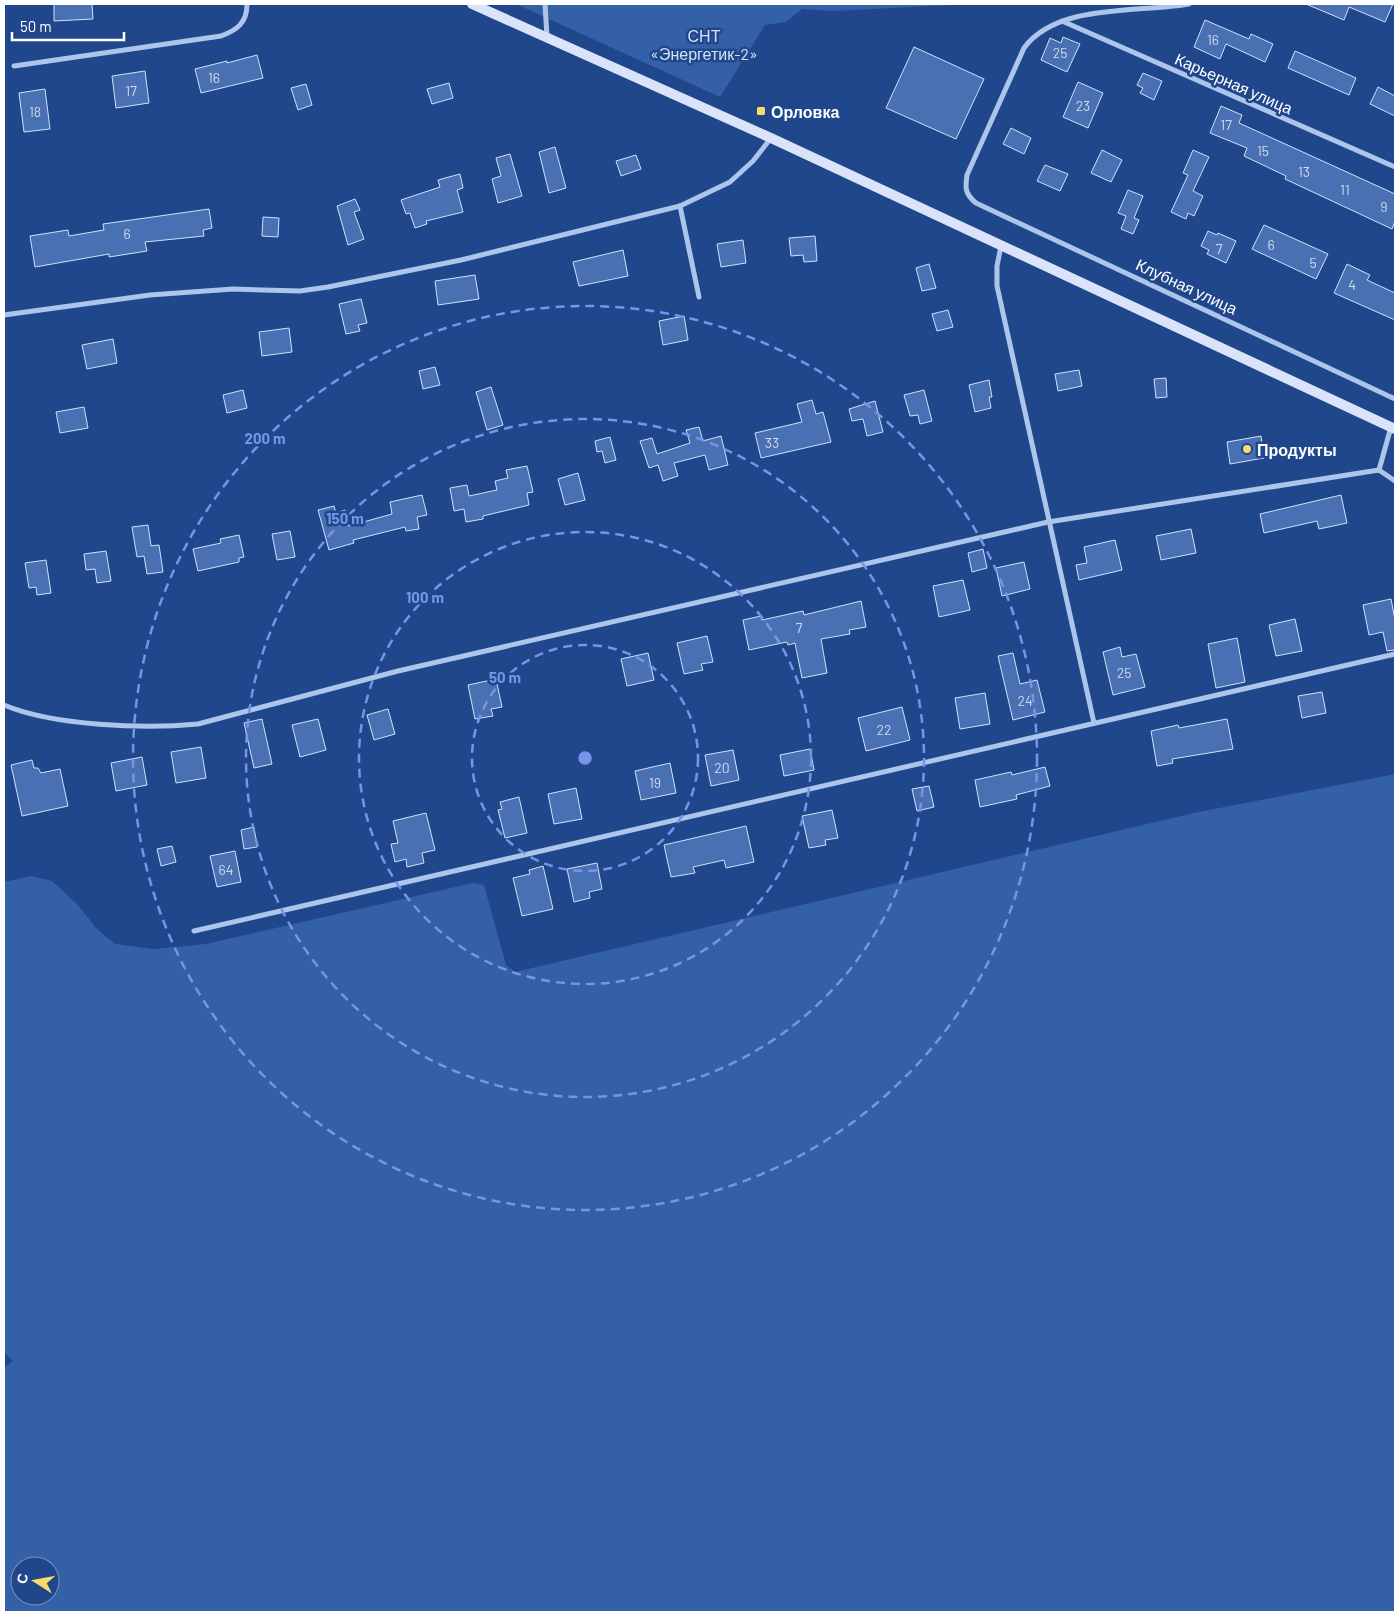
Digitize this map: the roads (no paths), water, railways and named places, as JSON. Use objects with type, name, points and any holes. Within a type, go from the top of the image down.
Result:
[{"type":"main road","points":[[472,4],[771,138],[1393,428]]},
{"type":"street","points":[[14,66],[221,36],[236,30],[242,23],[247,14],[247,4]]},
{"type":"street","points":[[545,4],[547,37]]},
{"type":"street","points":[[1062,21],[1090,14],[1189,4]]},
{"type":"street","name":"Карьерная улица","points":[[1062,21],[1395,167]]},
{"type":"street","name":"Клубная улица","points":[[1062,21],[1046,27],[1033,36],[1024,48],[967,175],[965,188],[968,196],[976,203],[1395,398]]},
{"type":"street","points":[[4,315],[150,295],[233,289],[300,290],[328,287],[462,260],[680,206],[730,182],[754,161],[771,138]]},
{"type":"street","points":[[680,206],[698,297]]},
{"type":"street","points":[[1001,246],[997,266],[997,286],[1094,722]]},
{"type":"street","points":[[1379,470],[1393,428]]},
{"type":"street","points":[[4,705],[46,717],[125,726],[198,724],[398,671],[1048,522],[1379,470],[1395,481]]},
{"type":"street","points":[[194,931],[1395,654]]},
{"type":"place","name":"Орловка","points":[[761,111]]},
{"type":"place","name":"Продукты","points":[[1247,449]]},
{"type":"park label","name":"СНТ «Энергетик-2»","points":[[704,44]]}]
